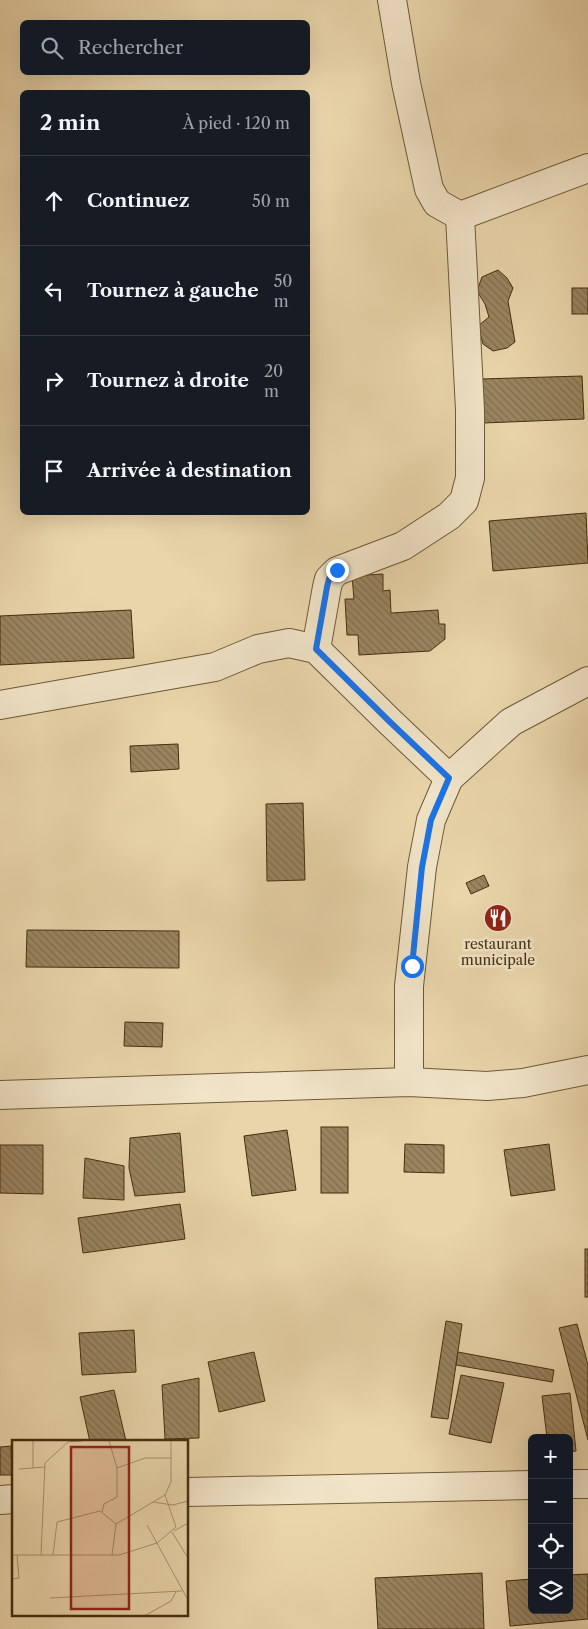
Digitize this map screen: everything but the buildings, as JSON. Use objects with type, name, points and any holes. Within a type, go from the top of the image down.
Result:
[{"type":"street","points":[[392,0],[408,92],[429,189],[437,203],[460,216]]},
{"type":"street","points":[[460,216],[588,168]]},
{"type":"street","points":[[316,649],[329,579],[337,570],[404,546],[449,516],[464,501],[470,478],[470,410],[460,216]]},
{"type":"street","points":[[0,705],[215,668],[258,649],[289,643],[316,649],[449,778]]},
{"type":"street","points":[[409,1082],[409,986],[422,867],[431,820],[449,778],[511,722],[588,681]]},
{"type":"street","points":[[0,1095],[409,1082],[488,1086],[523,1083],[588,1070]]},
{"type":"street","points":[[573,1484],[588,1484]]},
{"type":"street","points":[[189,1492],[528,1485]]},
{"type":"place","name":"restaurant municipale","points":[[498,918]]},
{"type":"route","points":[[337,570],[329,579],[316,649],[449,778],[431,820],[422,867],[412,966]]}]
